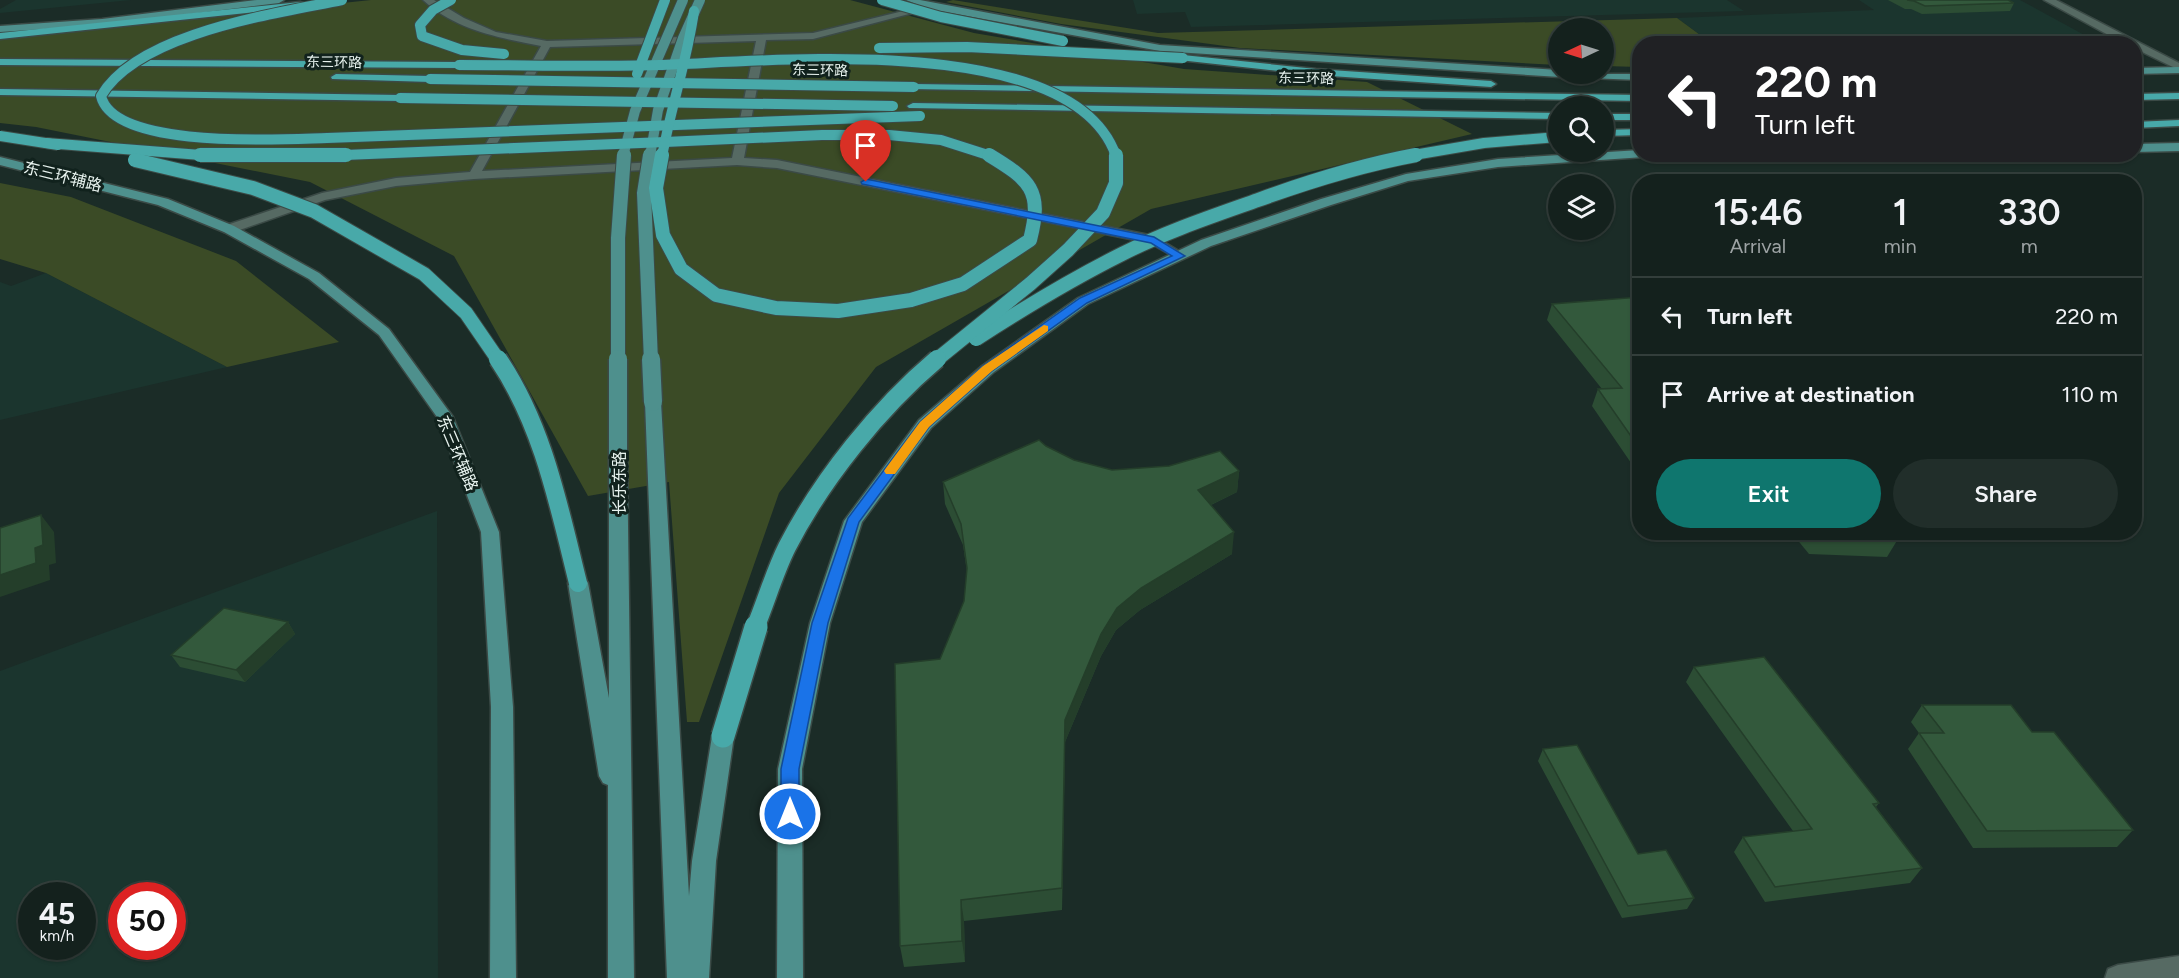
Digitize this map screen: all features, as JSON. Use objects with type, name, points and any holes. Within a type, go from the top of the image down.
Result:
[{"type":"highway","points":[[0,36],[176,20],[340,0]]},
{"type":"highway","points":[[340,0],[213,29],[173,43],[139,59],[110,81],[101,96],[105,109],[128,124],[171,135],[231,139],[327,138],[921,116],[1419,121],[1483,115]]},
{"type":"highway","points":[[452,0],[425,15],[420,25],[422,36],[440,46],[487,54],[614,53]]},
{"type":"highway","points":[[624,149],[622,114],[665,0]]},
{"type":"highway","points":[[882,0],[941,18],[1031,36],[1183,58],[1316,72],[1470,83],[1632,89]]},
{"type":"highway","points":[[46,143],[214,156],[308,156],[647,143],[659,142],[671,142],[822,135],[889,135],[930,139],[986,153],[1018,173],[1035,195],[1035,221],[1030,240],[963,284],[911,300],[838,311],[776,308],[716,295],[681,269],[663,236],[656,188],[663,145],[665,135],[674,95],[689,48],[697,5]]},
{"type":"highway","points":[[729,51],[853,48]]},
{"type":"highway","points":[[864,48],[978,48],[1183,58]]},
{"type":"highway","points":[[637,53],[696,51]]},
{"type":"highway","points":[[0,62],[657,65],[893,60],[983,71],[1018,79],[1063,98],[1087,115],[1104,132],[1116,155],[1116,183],[1103,213],[1068,250],[1030,284],[990,314],[918,375],[838,464],[787,548],[755,630],[723,736]]},
{"type":"highway","points":[[0,72],[246,75]]},
{"type":"highway","name":"东三环路","points":[[327,77],[1632,98]]},
{"type":"highway","points":[[0,92],[1548,116]]},
{"type":"highway","points":[[2142,97],[2179,96]]},
{"type":"highway","points":[[2142,116],[2179,116]]},
{"type":"highway","points":[[1614,117],[1632,117]]},
{"type":"highway","points":[[2142,125],[2179,123]]},
{"type":"highway","points":[[1614,133],[1632,132]]},
{"type":"highway","points":[[0,136],[176,169],[254,188],[315,211],[424,274],[466,313],[511,378],[547,461],[578,583]]},
{"type":"highway","points":[[918,375],[1035,301],[1124,254],[1213,216],[1311,181],[1382,160],[1484,143],[1548,138]]},
{"type":"main road","points":[[0,29],[102,22],[279,0]]},
{"type":"main road","name":"长乐东路","points":[[621,978],[618,238],[624,149],[635,111],[683,0]]},
{"type":"main road","points":[[911,0],[929,6],[1160,48],[1548,73]]},
{"type":"main road","points":[[680,978],[644,193],[658,110],[697,5]]},
{"type":"main road","points":[[2142,70],[2179,68]]},
{"type":"main road","points":[[1614,75],[1632,76]]},
{"type":"main road","points":[[2142,148],[2179,147]]},
{"type":"main road","points":[[790,978],[790,769],[820,623],[853,521],[925,424],[988,369],[1083,301],[1206,243],[1315,205],[1406,178],[1498,163],[1632,155]]},
{"type":"main road","name":"东三环辅路","points":[[0,161],[162,202],[230,229],[314,276],[384,332],[445,417],[490,532],[502,707],[503,978]]},
{"type":"main road","points":[[578,583],[621,830]]},
{"type":"main road","points":[[696,978],[704,861],[723,736]]},
{"type":"street","points":[[428,0],[461,20],[493,34],[547,44],[813,36],[929,6]]},
{"type":"street","points":[[2049,0],[2119,36]]},
{"type":"street","points":[[737,161],[760,39]]},
{"type":"street","points":[[474,175],[547,44]]},
{"type":"street","points":[[2142,48],[2179,68]]},
{"type":"street","points":[[230,229],[322,197],[396,182],[474,175],[737,161],[777,164],[1154,240],[1180,256]]},
{"type":"street","points":[[2118,978],[2179,969]]},
{"type":"shaded area","points":[[16,0],[131,0],[0,13],[0,9]]},
{"type":"shaded area","points":[[1133,0],[1727,0],[1744,11],[1191,27],[1185,12],[1137,14]]},
{"type":"shaded area","points":[[1859,0],[2020,0],[2086,36],[1701,36],[1677,18],[1874,10]]},
{"type":"shaded area","points":[[46,273],[227,367],[0,420],[0,282],[11,286]]},
{"type":"shaded area","points":[[437,511],[438,978],[0,978],[0,671]]},
{"type":"green space","points":[[371,0],[850,0],[974,33],[1184,69],[1367,82],[1472,134],[1151,209],[876,367],[779,493],[699,722],[687,722],[669,482],[588,496],[454,256],[310,182],[36,127],[0,123],[0,39]]},
{"type":"green space","points":[[953,0],[1158,33],[1548,22],[1548,64],[1240,48],[1061,24],[946,2]]},
{"type":"green space","points":[[1677,18],[1701,36],[1632,36],[1632,67],[1614,66],[1614,20]]},
{"type":"green space","points":[[0,183],[71,197],[236,261],[339,342],[227,367],[46,273],[0,259]]},
{"type":"building","points":[[1907,0],[2008,0],[2014,3],[1925,6]]},
{"type":"building","points":[[1632,298],[1632,438],[1598,389],[1622,388],[1552,304]]},
{"type":"building","points":[[1039,440],[1074,460],[1112,470],[1169,466],[1220,451],[1239,471],[1198,490],[1234,532],[1141,588],[1117,608],[1101,634],[1065,720],[1062,888],[961,900],[962,941],[900,946],[895,664],[940,659],[964,601],[967,568],[961,524],[943,482]]},
{"type":"building","points":[[41,515],[43,545],[35,548],[36,563],[0,575],[0,528]]},
{"type":"building","points":[[224,608],[288,622],[236,670],[171,655]]},
{"type":"building","points":[[1764,657],[1879,803],[1873,804],[1922,868],[1775,887],[1743,837],[1812,829],[1694,667]]},
{"type":"building","points":[[1922,705],[2011,705],[2032,732],[2054,732],[2133,830],[1987,831],[1919,733],[1944,733]]},
{"type":"building","points":[[1577,745],[1638,854],[1666,850],[1694,898],[1628,906],[1543,749]]},
{"type":"slow traffic","points":[[890,471],[925,424],[988,369],[1044,329]]},
{"type":"route","points":[[790,814],[790,769],[820,623],[853,521],[925,424],[988,369],[1083,301],[1180,256],[1154,240],[866,182]]}]
